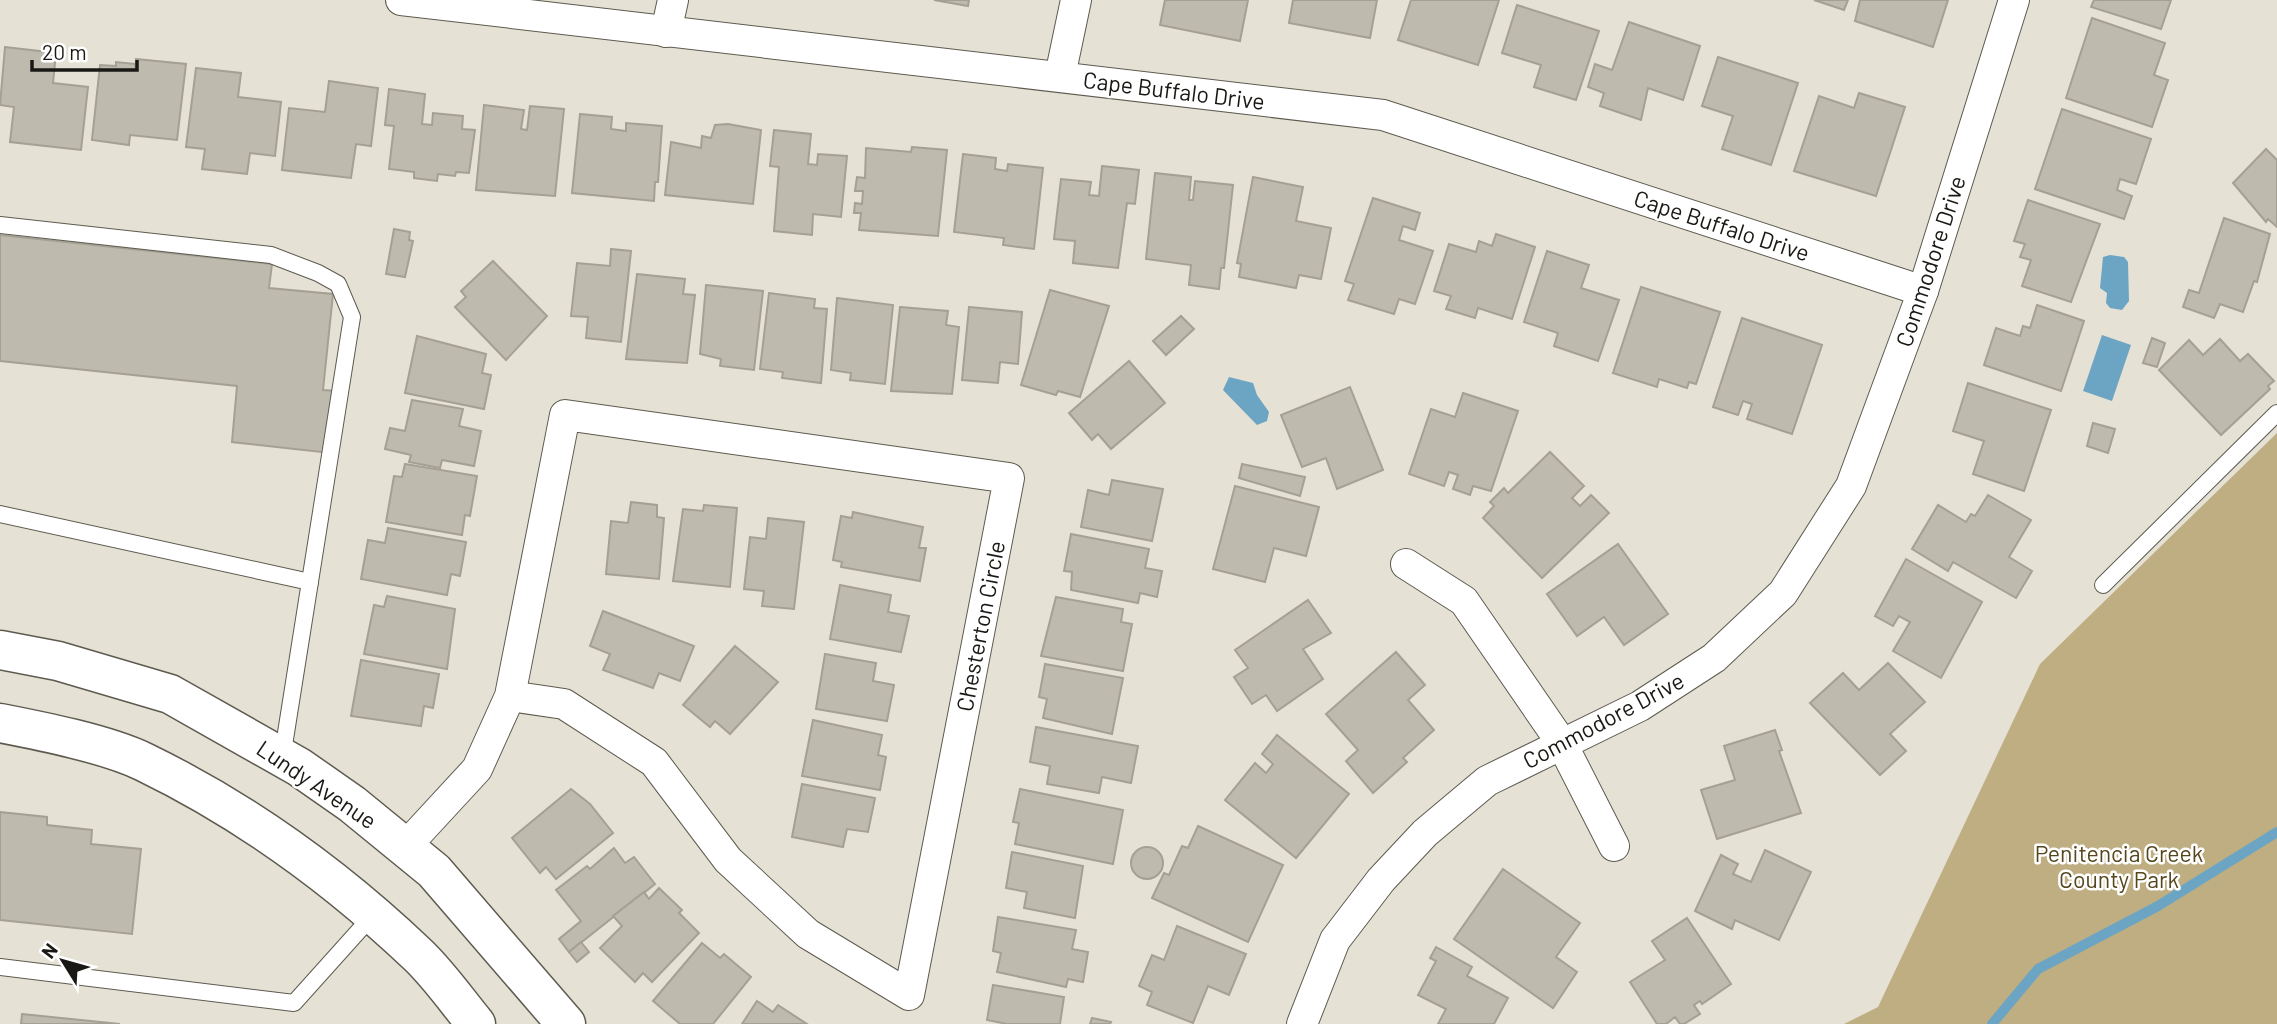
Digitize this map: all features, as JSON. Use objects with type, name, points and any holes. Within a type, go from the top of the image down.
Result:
[{"type":"main road","name":"Lundy Avenue","points":[[0,650],[58,661],[170,694],[282,758],[352,804],[442,880],[566,1024]]},
{"type":"main road","points":[[0,723],[41,731],[142,761],[260,828],[309,862],[420,957],[476,1024]]},
{"type":"street","name":"Cape Buffalo Drive","points":[[401,0],[1382,115],[1923,290]]},
{"type":"street","points":[[666,32],[673,0]]},
{"type":"street","points":[[1060,76],[1076,0]]},
{"type":"street","name":"Commodore Drive","points":[[1302,1024],[1335,940],[1381,880],[1425,833],[1488,781],[1640,706],[1714,659],[1783,593],[1851,486],[1923,290],[2014,0]]},
{"type":"street","name":"Chesterton Circle","points":[[405,847],[477,769],[510,696],[565,415],[1009,478],[909,995],[798,925],[728,860],[654,762],[564,704],[510,696]]},
{"type":"street","points":[[1406,564],[1465,601],[1562,743],[1614,846]]},
{"type":"lane","points":[[0,225],[271,255],[318,273],[338,284],[352,317],[282,758]]},
{"type":"lane","points":[[2103,585],[2277,413]]},
{"type":"lane","points":[[0,514],[310,582]]},
{"type":"lane","points":[[0,967],[294,1003],[373,915]]},
{"type":"green space","name":"Penitencia Creek County Park","points":[[2277,433],[2277,1024],[1844,1024],[1878,1007],[2040,664]]},
{"type":"water","points":[[2103,257],[2124,257],[2128,262],[2129,301],[2122,310],[2110,308],[2106,303],[2107,293],[2100,288]]},
{"type":"water","points":[[2102,335],[2131,345],[2112,401],[2083,391]]},
{"type":"water","points":[[1229,377],[1253,383],[1257,395],[1269,412],[1267,421],[1257,425],[1223,390]]},
{"type":"building","points":[[934,0],[969,0],[968,6]]},
{"type":"building","points":[[1165,0],[1248,0],[1240,41],[1160,25]]},
{"type":"building","points":[[1293,0],[1377,0],[1370,38],[1289,23]]},
{"type":"building","points":[[1411,0],[1499,0],[1478,65],[1398,40]]},
{"type":"building","points":[[1814,0],[1848,0],[1844,10]]},
{"type":"building","points":[[1860,0],[1948,0],[1933,47],[1855,21]]},
{"type":"building","points":[[2094,0],[2171,0],[2161,29],[2091,7]]},
{"type":"building","points":[[1517,5],[1599,31],[1576,100],[1534,87],[1541,65],[1502,53]]},
{"type":"building","points":[[2092,18],[2165,43],[2154,75],[2168,80],[2152,127],[2066,98]]},
{"type":"building","points":[[1629,22],[1700,46],[1683,100],[1648,88],[1641,120],[1600,106],[1604,93],[1588,87],[1595,64],[1612,70]]},
{"type":"building","points":[[5,47],[56,53],[53,83],[88,87],[81,150],[10,142],[14,107],[0,105]]},
{"type":"building","points":[[1718,57],[1798,83],[1771,165],[1722,149],[1733,116],[1702,106]]},
{"type":"building","points":[[136,59],[186,64],[177,140],[130,135],[129,145],[92,140],[100,65],[116,66],[116,62],[135,64],[136,68]]},
{"type":"building","points":[[196,68],[241,73],[238,97],[281,102],[275,156],[250,153],[247,174],[202,169],[205,149],[186,147]]},
{"type":"building","points":[[329,81],[378,88],[371,146],[356,144],[351,178],[282,170],[289,108],[325,112]]},
{"type":"building","points":[[389,89],[425,94],[422,124],[432,125],[433,113],[463,116],[462,129],[475,130],[469,173],[456,172],[455,176],[438,174],[437,181],[414,178],[414,172],[389,169],[394,126],[385,125]]},
{"type":"building","points":[[1859,93],[1905,107],[1876,196],[1794,171],[1819,96],[1854,108]]},
{"type":"building","points":[[484,105],[524,110],[521,129],[527,130],[530,106],[564,109],[555,196],[476,190]]},
{"type":"building","points":[[2062,109],[2151,139],[2136,184],[2120,179],[2117,190],[2132,196],[2124,219],[2035,189]]},
{"type":"building","points":[[580,114],[612,117],[611,129],[626,131],[626,123],[662,126],[654,201],[572,193]]},
{"type":"building","points":[[728,124],[761,130],[753,204],[665,195],[671,142],[701,148],[702,136],[711,138],[715,125]]},
{"type":"building","points":[[774,130],[811,134],[808,164],[817,165],[818,154],[847,156],[841,217],[813,214],[812,235],[774,231],[779,167],[770,166]]},
{"type":"building","points":[[912,147],[947,150],[938,236],[859,230],[861,213],[854,213],[855,203],[862,204],[863,191],[855,191],[857,177],[865,178],[866,148],[911,152]]},
{"type":"building","points":[[2266,149],[2277,160],[2277,227],[2268,219],[2266,222],[2233,183]]},
{"type":"building","points":[[963,154],[996,158],[995,169],[1007,171],[1008,164],[1043,168],[1034,249],[1003,245],[1004,238],[954,232]]},
{"type":"building","points":[[1102,166],[1139,170],[1135,204],[1127,203],[1118,268],[1073,263],[1075,241],[1054,239],[1061,179],[1091,182],[1089,195],[1099,196]]},
{"type":"building","points":[[1155,173],[1191,177],[1189,200],[1193,200],[1195,181],[1233,185],[1224,268],[1221,268],[1219,289],[1189,285],[1191,265],[1146,259]]},
{"type":"building","points":[[1253,177],[1303,187],[1296,221],[1331,228],[1321,279],[1299,275],[1296,288],[1239,277],[1241,264],[1237,263]]},
{"type":"building","points":[[1373,198],[1420,213],[1415,230],[1403,226],[1399,240],[1433,251],[1415,304],[1399,299],[1394,314],[1348,300],[1354,284],[1345,281]]},
{"type":"building","points":[[2028,200],[2100,224],[2071,302],[2022,286],[2031,260],[2020,257],[2025,244],[2014,241]]},
{"type":"building","points":[[2224,218],[2270,234],[2257,282],[2254,281],[2243,312],[2220,304],[2214,318],[2183,307],[2189,290],[2199,293]]},
{"type":"building","points":[[394,229],[410,232],[409,240],[413,241],[405,277],[386,274]]},
{"type":"building","points":[[1496,234],[1535,247],[1512,319],[1478,308],[1475,318],[1446,309],[1451,296],[1434,291],[1449,244],[1476,252],[1479,241],[1492,246]]},
{"type":"building","points":[[0,235],[272,264],[269,288],[333,294],[323,390],[338,391],[330,453],[232,442],[237,386],[0,361]]},
{"type":"building","points":[[611,249],[631,251],[621,342],[586,338],[588,317],[571,316],[577,263],[610,266]]},
{"type":"building","points":[[1547,251],[1589,265],[1581,288],[1619,300],[1598,361],[1554,346],[1558,333],[1524,322]]},
{"type":"building","points":[[493,261],[547,316],[506,360],[455,307],[466,297],[461,291]]},
{"type":"building","points":[[637,274],[685,279],[683,294],[695,295],[687,363],[626,359]]},
{"type":"building","points":[[706,285],[763,291],[754,370],[720,366],[721,359],[700,354]]},
{"type":"building","points":[[1641,287],[1720,312],[1696,384],[1689,382],[1687,388],[1659,379],[1657,387],[1613,373]]},
{"type":"building","points":[[1050,290],[1109,306],[1080,397],[1058,391],[1056,395],[1021,385]]},
{"type":"building","points":[[769,293],[815,299],[814,308],[827,309],[821,383],[782,378],[783,372],[760,369]]},
{"type":"building","points":[[837,298],[893,305],[885,384],[850,380],[851,373],[831,370]]},
{"type":"building","points":[[2037,305],[2084,321],[2061,391],[1984,365],[1996,328],[2020,336],[2023,326],[2030,328]]},
{"type":"building","points":[[900,307],[948,311],[946,325],[959,327],[952,394],[891,391]]},
{"type":"building","points":[[969,307],[1022,312],[1018,364],[1000,362],[998,383],[962,380]]},
{"type":"building","points":[[1181,316],[1194,329],[1166,355],[1153,341]]},
{"type":"building","points":[[1742,318],[1822,345],[1792,434],[1747,419],[1752,404],[1743,401],[1738,415],[1713,407]]},
{"type":"building","points":[[417,336],[486,354],[482,373],[491,375],[484,409],[405,393]]},
{"type":"building","points":[[2152,338],[2165,343],[2157,367],[2143,363]]},
{"type":"building","points":[[2220,339],[2240,361],[2248,354],[2274,381],[2268,386],[2270,389],[2221,435],[2159,370],[2189,340],[2203,355]]},
{"type":"building","points":[[1129,361],[1165,403],[1111,449],[1098,434],[1092,440],[1069,413]]},
{"type":"building","points":[[1968,383],[2051,410],[2024,491],[1973,474],[1984,441],[1953,431]]},
{"type":"building","points":[[1350,387],[1383,470],[1337,489],[1326,458],[1302,467],[1281,415]]},
{"type":"building","points":[[1463,393],[1518,411],[1491,491],[1473,486],[1470,495],[1453,489],[1458,475],[1449,472],[1444,486],[1409,474],[1431,409],[1455,417]]},
{"type":"building","points":[[412,400],[463,409],[459,426],[481,431],[474,466],[442,460],[440,468],[409,462],[411,455],[385,449],[390,428],[405,431]]},
{"type":"building","points":[[2093,423],[2115,429],[2108,453],[2087,446]]},
{"type":"building","points":[[1550,452],[1584,486],[1572,498],[1580,506],[1591,495],[1609,513],[1542,578],[1483,518],[1494,506],[1490,502],[1504,488],[1508,493]]},
{"type":"building","points":[[405,464],[477,476],[470,516],[465,515],[462,535],[386,522],[394,476],[402,477]]},
{"type":"building","points":[[1242,464],[1305,477],[1300,496],[1239,478]]},
{"type":"building","points":[[1112,480],[1163,489],[1152,541],[1081,527],[1088,490],[1109,495]]},
{"type":"building","points":[[1235,486],[1319,507],[1306,556],[1274,548],[1265,582],[1213,569]]},
{"type":"building","points":[[1988,495],[2031,520],[2009,557],[2032,571],[2016,598],[1953,562],[1948,571],[1912,549],[1938,505],[1966,522],[1971,514],[1975,516]]},
{"type":"building","points":[[631,502],[657,505],[657,517],[664,518],[659,579],[606,574],[611,521],[628,523]]},
{"type":"building","points":[[704,505],[737,508],[730,587],[673,581],[683,509],[703,511]]},
{"type":"building","points":[[853,512],[923,527],[919,548],[926,548],[920,581],[841,567],[842,562],[833,560],[841,516],[852,518]]},
{"type":"building","points":[[768,518],[804,522],[794,609],[762,606],[764,591],[744,589],[750,537],[766,539]]},
{"type":"building","points":[[388,528],[466,542],[460,576],[451,574],[447,595],[361,579],[368,540],[385,543]]},
{"type":"building","points":[[1071,534],[1149,549],[1145,568],[1162,571],[1157,597],[1140,593],[1138,603],[1071,590],[1072,572],[1064,571]]},
{"type":"building","points":[[1618,544],[1668,614],[1624,645],[1604,617],[1577,636],[1547,594]]},
{"type":"building","points":[[1906,559],[1982,602],[1941,678],[1893,651],[1910,622],[1899,616],[1893,626],[1875,616]]},
{"type":"building","points":[[840,585],[891,595],[888,612],[909,616],[901,652],[830,639]]},
{"type":"building","points":[[387,596],[455,609],[447,669],[364,654],[374,605],[384,607]]},
{"type":"building","points":[[1056,597],[1123,609],[1121,622],[1132,624],[1123,671],[1041,656]]},
{"type":"building","points":[[1308,600],[1331,633],[1303,649],[1323,679],[1277,711],[1266,695],[1252,704],[1234,677],[1248,668],[1235,650]]},
{"type":"building","points":[[603,611],[694,646],[680,681],[659,673],[653,688],[603,670],[610,654],[590,646]]},
{"type":"building","points":[[735,646],[778,682],[730,734],[715,721],[710,727],[683,705]]},
{"type":"building","points":[[1396,652],[1425,685],[1408,700],[1434,730],[1403,758],[1407,762],[1373,793],[1346,761],[1358,750],[1326,714]]},
{"type":"building","points":[[825,654],[876,663],[873,681],[894,685],[887,721],[816,709]]},
{"type":"building","points":[[361,660],[439,674],[433,708],[424,706],[421,726],[351,716]]},
{"type":"building","points":[[1888,663],[1925,702],[1890,734],[1906,751],[1880,775],[1810,703],[1843,673],[1859,690]]},
{"type":"building","points":[[1045,664],[1123,678],[1112,734],[1043,718],[1047,699],[1039,697]]},
{"type":"building","points":[[813,720],[882,735],[878,755],[886,757],[880,790],[802,776]]},
{"type":"building","points":[[1036,727],[1138,746],[1131,783],[1102,777],[1099,793],[1047,784],[1050,766],[1030,762]]},
{"type":"building","points":[[1775,730],[1782,750],[1779,751],[1801,813],[1717,839],[1701,790],[1735,780],[1724,746]]},
{"type":"building","points":[[1277,735],[1349,794],[1296,858],[1225,800],[1255,763],[1266,773],[1273,764],[1262,754]]},
{"type":"building","points":[[802,784],[875,798],[868,832],[847,829],[843,847],[792,837]]},
{"type":"building","points":[[571,789],[590,804],[613,833],[556,879],[546,867],[540,873],[512,838]]},
{"type":"building","points":[[1020,789],[1123,810],[1113,864],[1015,844],[1019,823],[1013,822]]},
{"type":"building","points":[[0,812],[47,817],[47,825],[92,830],[91,844],[141,849],[132,934],[0,920]]},
{"type":"building","points":[[1198,826],[1283,865],[1248,942],[1152,898],[1164,873],[1169,875],[1182,846],[1188,848]]},
{"type":"building","points":[[1147,847],[1158,852],[1163,863],[1158,874],[1147,879],[1136,874],[1131,863],[1136,852]]},
{"type":"building","points":[[614,848],[625,863],[634,857],[655,884],[569,952],[559,939],[581,921],[556,890],[587,866],[590,869]]},
{"type":"building","points":[[1765,850],[1811,872],[1779,940],[1735,920],[1732,929],[1695,911],[1721,855],[1738,864],[1733,874],[1751,882]]},
{"type":"building","points":[[1012,852],[1083,866],[1075,918],[1024,908],[1027,892],[1006,888]]},
{"type":"building","points":[[1503,869],[1580,923],[1556,957],[1577,972],[1553,1008],[1454,939]]},
{"type":"building","points":[[659,888],[682,910],[679,913],[699,933],[652,982],[643,973],[635,982],[600,948],[622,926],[613,916],[644,892],[649,899]]},
{"type":"building","points":[[998,917],[1076,930],[1072,949],[1088,952],[1083,982],[1068,979],[1066,987],[997,972],[1001,953],[993,951]]},
{"type":"building","points":[[1687,918],[1731,984],[1702,1004],[1700,1001],[1694,1005],[1700,1014],[1684,1024],[1680,1024],[1675,1017],[1666,1024],[1657,1024],[1630,982],[1665,960],[1652,941]]},
{"type":"building","points":[[1177,926],[1246,954],[1229,995],[1208,986],[1193,1023],[1147,1005],[1152,992],[1139,986],[1152,955],[1164,960]]},
{"type":"building","points":[[581,942],[589,952],[577,962],[569,952]]},
{"type":"building","points":[[702,943],[720,958],[724,954],[751,977],[713,1024],[680,1024],[653,1001]]},
{"type":"building","points":[[1436,947],[1472,967],[1467,976],[1508,998],[1494,1024],[1438,1024],[1446,1009],[1418,995],[1436,961],[1430,958]]},
{"type":"building","points":[[993,985],[1064,997],[1060,1024],[1007,1024],[987,1020]]},
{"type":"building","points":[[757,1001],[773,1012],[778,1005],[807,1024],[742,1024]]},
{"type":"building","points":[[22,1014],[120,1024],[21,1024]]},
{"type":"building","points":[[1092,1018],[1111,1022],[1090,1024]]},
{"type":"waterway","points":[[1992,1024],[2038,969],[2158,906],[2277,832]]}]
